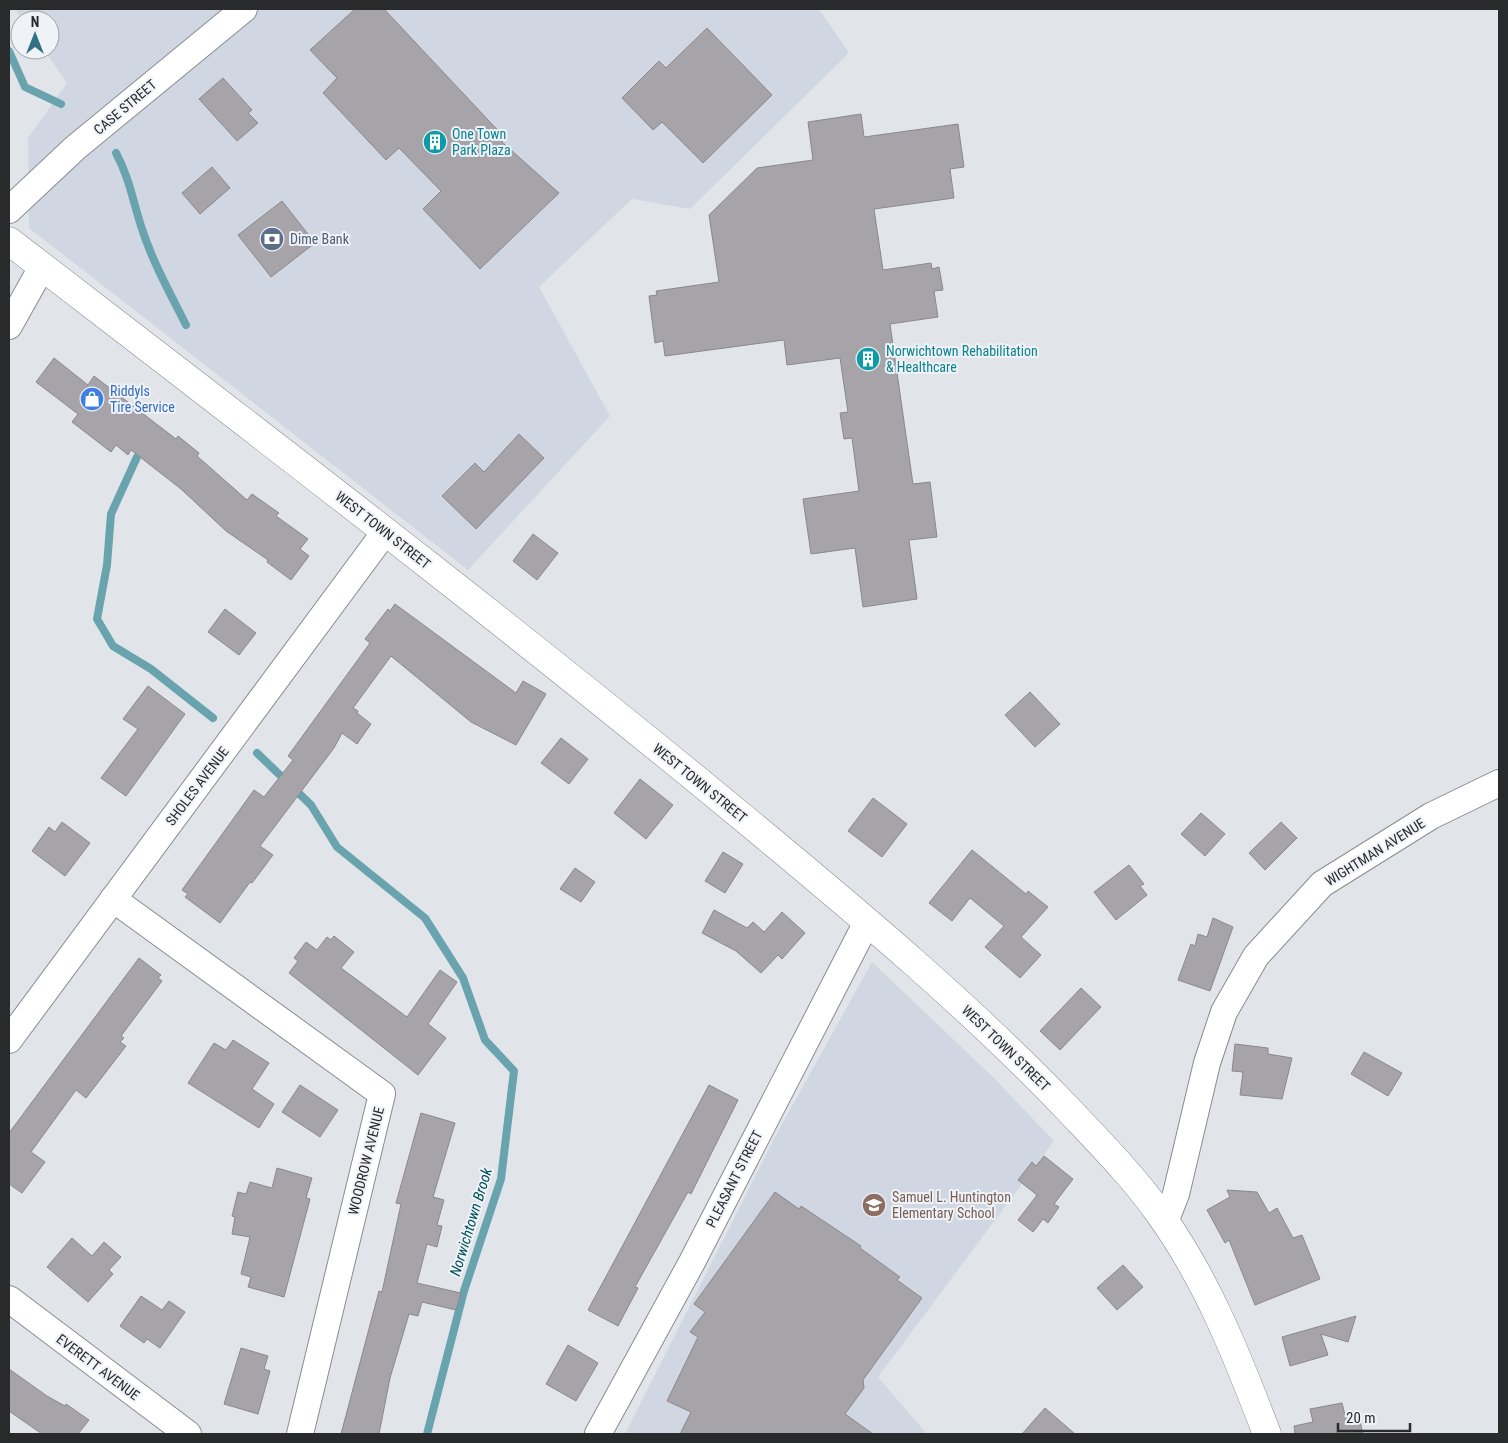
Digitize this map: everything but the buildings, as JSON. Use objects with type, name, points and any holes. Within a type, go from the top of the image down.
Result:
[{"type":"main road","name":"WEST TOWN STREET","points":[[9,242],[386,532],[670,758],[867,922],[964,1006],[1011,1051],[1109,1153],[1143,1192],[1165,1222],[1212,1302],[1267,1434]]},
{"type":"street","name":"CASE STREET","points":[[9,210],[75,148],[244,9]]},
{"type":"street","points":[[9,326],[42,267]]},
{"type":"street","name":"SHOLES AVENUE","points":[[9,1040],[386,532]]},
{"type":"street","name":"WIGHTMAN AVENUE","points":[[1165,1222],[1176,1194],[1207,1063],[1224,1012],[1256,956],[1322,884],[1431,816],[1499,783]]},
{"type":"street","name":"WOODROW AVENUE","points":[[113,900],[382,1094],[300,1434]]},
{"type":"street","name":"PLEASANT STREET","points":[[598,1434],[692,1262],[867,922]]},
{"type":"street","name":"EVERETT AVENUE","points":[[9,1299],[188,1434]]},
{"type":"shaded area","points":[[819,9],[849,53],[690,209],[632,199],[539,287],[610,416],[468,570],[29,228],[28,138],[67,83],[51,60],[60,60],[60,10],[16,10]]},
{"type":"shaded area","name":"Samuel L. Huntington Elementary School","points":[[872,962],[994,1078],[1054,1141],[878,1377],[927,1434],[625,1434],[775,1137]]},
{"type":"waterway","name":"Norwichtown Brook","points":[[9,51],[25,87],[61,104]]},
{"type":"waterway","name":"Norwichtown Brook","points":[[116,153],[128,180],[150,252],[186,325]]},
{"type":"waterway","name":"Norwichtown Brook","points":[[137,457],[111,514],[107,565],[97,619],[113,646],[151,669],[213,718]]},
{"type":"waterway","name":"Norwichtown Brook","points":[[257,753],[311,805],[337,847],[425,918],[463,978],[485,1040],[514,1071],[501,1179],[464,1291],[427,1434]]},
{"type":"place","name":"One Town Park Plaza","points":[[435,142]]},
{"type":"place","name":"Dime Bank","points":[[272,239]]},
{"type":"place","name":"Norwichtown Rehabilitation & Healthcare","points":[[868,359]]},
{"type":"place","name":"Riddyls Tire Service","points":[[92,399]]},
{"type":"place","name":"Samuel L. Huntington Elementary School","points":[[874,1205]]}]
